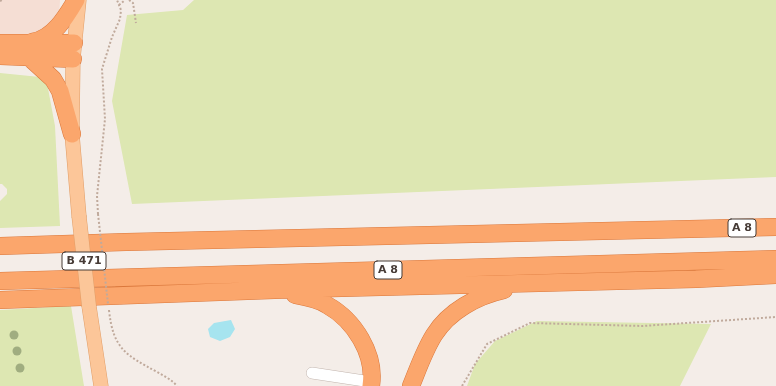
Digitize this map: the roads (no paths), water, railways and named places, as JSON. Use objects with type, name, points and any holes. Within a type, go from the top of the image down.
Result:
[{"type":"highway","points":[[0,56],[27,50],[36,41],[49,35],[62,22],[78,0]]},
{"type":"highway","points":[[0,43],[27,50],[74,51]]},
{"type":"highway","points":[[27,50],[53,79],[60,91],[72,134]]},
{"type":"highway","name":"A 8","points":[[0,246],[776,228]]},
{"type":"highway","name":"A 8","points":[[0,281],[776,259]]},
{"type":"highway","points":[[0,300],[302,289],[696,279],[776,275]]},
{"type":"highway","points":[[411,386],[423,354],[434,334],[449,317],[469,302],[492,292],[532,284]]},
{"type":"highway","points":[[265,291],[312,298],[327,304],[340,314],[363,342],[370,360],[371,384]]},
{"type":"main road","name":"B 471","points":[[78,0],[74,51],[72,134],[89,306],[101,386]]},
{"type":"lane","points":[[312,373],[371,384]]},
{"type":"water","points":[[231,320],[235,329],[230,337],[220,341],[210,337],[208,329],[214,323]]}]
